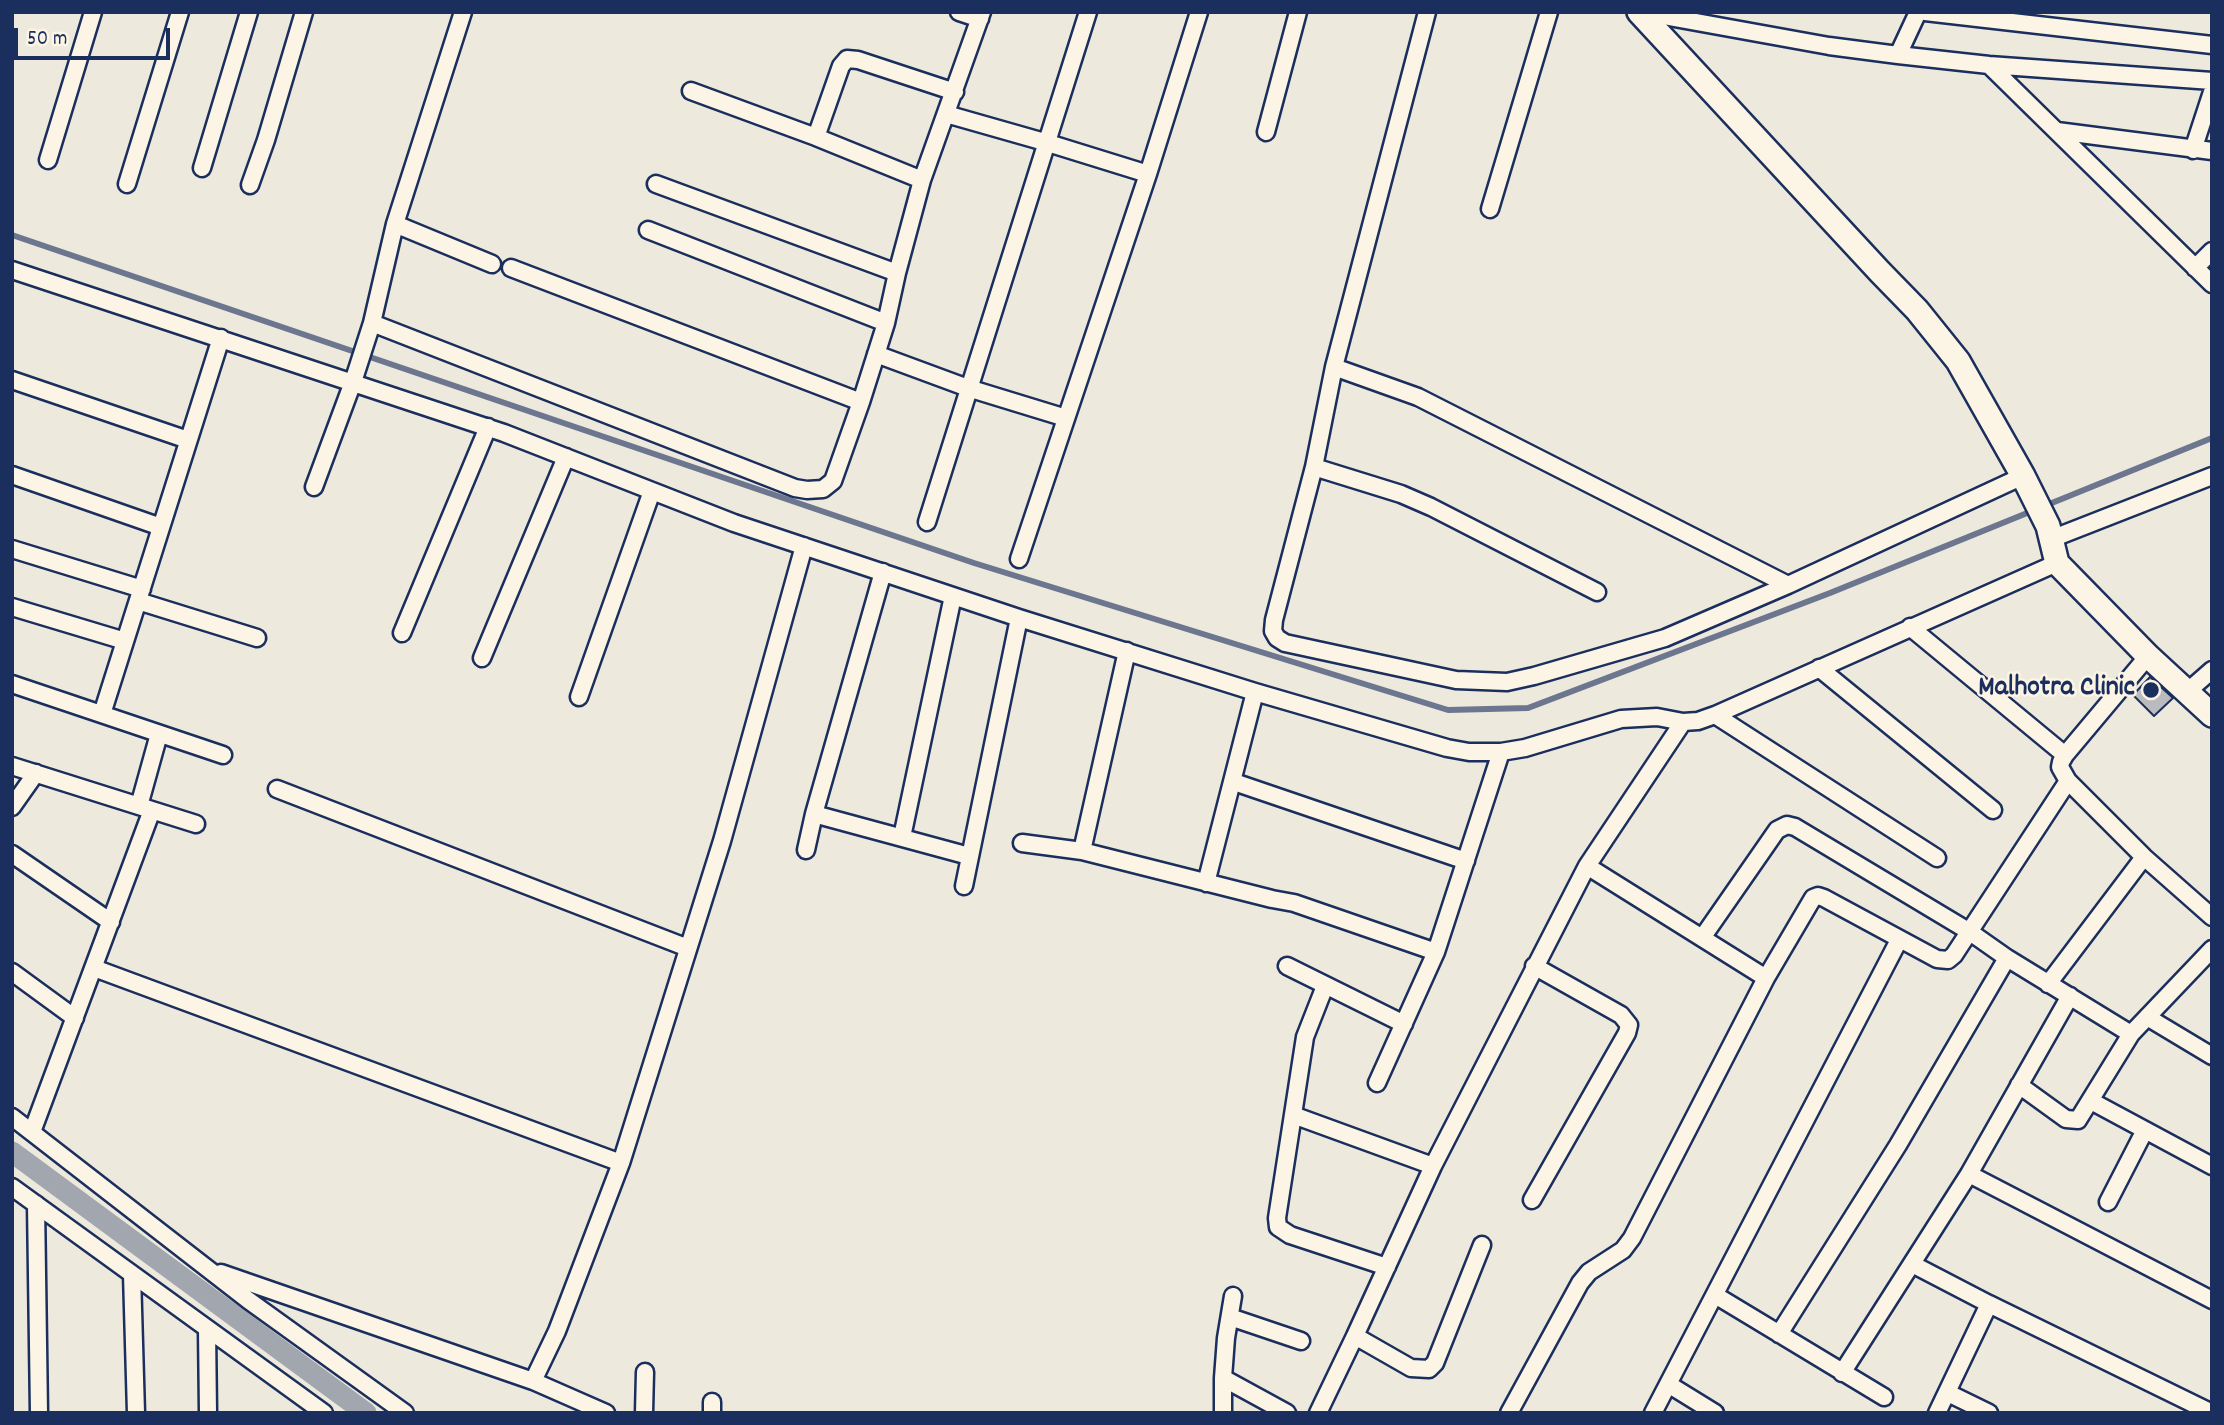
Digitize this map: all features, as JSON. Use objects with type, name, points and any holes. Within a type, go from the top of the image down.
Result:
[{"type":"street","points":[[48,160],[93,12]]},
{"type":"street","points":[[127,184],[180,12]]},
{"type":"street","points":[[202,168],[249,12]]},
{"type":"street","points":[[250,185],[304,12]]},
{"type":"street","points":[[314,486],[353,383],[372,323],[395,225],[463,12]]},
{"type":"street","points":[[372,323],[782,483],[807,490],[823,489],[833,481],[861,402],[886,323],[922,180],[981,16],[959,12]]},
{"type":"street","points":[[927,522],[1088,12]]},
{"type":"street","points":[[1019,559],[1148,174],[1199,12]]},
{"type":"street","points":[[1266,132],[1298,12]]},
{"type":"street","points":[[1427,12],[1334,367],[1314,467],[1273,620],[1273,631],[1277,638],[1285,643],[1456,680],[1507,682],[1665,638],[2028,485]]},
{"type":"street","points":[[1490,209],[1549,12]]},
{"type":"street","points":[[1640,12],[1829,46],[1898,55],[1989,65],[2212,81]]},
{"type":"street","points":[[1640,12],[1917,310],[1958,361],[2028,485],[2050,533],[2057,563],[2148,656],[2212,715]]},
{"type":"street","points":[[1898,55],[1918,12]]},
{"type":"street","points":[[1925,12],[2212,45]]},
{"type":"street","points":[[816,137],[841,66],[847,59],[858,60],[955,92]]},
{"type":"street","points":[[1989,65],[2212,284]]},
{"type":"street","points":[[691,91],[922,180]]},
{"type":"street","points":[[2193,150],[2212,92]]},
{"type":"street","points":[[946,114],[1148,174]]},
{"type":"street","points":[[2057,131],[2212,151]]},
{"type":"street","points":[[656,184],[897,273]]},
{"type":"street","points":[[395,225],[492,264]]},
{"type":"street","points":[[648,230],[886,323]]},
{"type":"street","points":[[2195,268],[2212,251]]},
{"type":"street","points":[[511,268],[861,402]]},
{"type":"street","points":[[12,270],[488,428],[734,523],[1019,618],[1255,692],[1469,752],[1502,752],[1525,748],[1621,719],[1657,716],[1683,722],[1715,716],[2057,563]]},
{"type":"street","points":[[102,715],[220,338]]},
{"type":"street","points":[[876,355],[968,388],[1066,418]]},
{"type":"street","points":[[1334,367],[1418,397],[1788,585]]},
{"type":"street","points":[[12,380],[188,440]]},
{"type":"street","points":[[402,632],[488,428]]},
{"type":"street","points":[[482,658],[566,457]]},
{"type":"street","points":[[1314,467],[1392,491],[1432,507],[1597,592]]},
{"type":"street","points":[[12,475],[162,527]]},
{"type":"street","points":[[2050,533],[2212,475]]},
{"type":"street","points":[[579,697],[652,491]]},
{"type":"street","points":[[533,1381],[557,1331],[621,1163],[722,841],[804,546]]},
{"type":"street","points":[[12,549],[257,638]]},
{"type":"street","points":[[806,850],[883,572]]},
{"type":"street","points":[[902,837],[953,596]]},
{"type":"street","points":[[12,607],[125,641]]},
{"type":"street","points":[[964,886],[1019,618]]},
{"type":"street","points":[[1910,627],[2065,755]]},
{"type":"street","points":[[1082,851],[1127,651]]},
{"type":"street","points":[[2148,656],[2065,755],[2060,767],[2068,780],[2144,857],[2212,917]]},
{"type":"street","points":[[1819,668],[1993,810]]},
{"type":"street","points":[[2188,691],[2212,670]]},
{"type":"street","points":[[12,684],[223,755]]},
{"type":"street","points":[[1206,883],[1255,692]]},
{"type":"street","points":[[1715,716],[1937,858]]},
{"type":"street","points":[[1318,1413],[1433,1166],[1534,966],[1587,866],[1683,722]]},
{"type":"street","points":[[32,1132],[111,922],[146,808],[159,734]]},
{"type":"street","points":[[1377,1083],[1436,952],[1502,752]]},
{"type":"street","points":[[12,766],[196,824]]},
{"type":"street","points":[[12,807],[36,773]]},
{"type":"street","points":[[1509,1413],[1580,1283],[1589,1272],[1623,1250],[1632,1238],[1766,978],[1809,905],[1818,896],[1824,898],[1899,940],[1942,961],[1948,960],[1954,956],[1970,932],[2068,780]]},
{"type":"street","points":[[1234,782],[1466,861]]},
{"type":"street","points":[[277,789],[688,948]]},
{"type":"street","points":[[814,814],[969,856]]},
{"type":"street","points":[[1702,938],[1777,830],[1787,825],[1795,827],[1970,932],[2048,984],[2131,1034]]},
{"type":"street","points":[[1022,843],[1082,851],[1272,900],[1294,903],[1436,952]]},
{"type":"street","points":[[12,854],[111,922]]},
{"type":"street","points":[[2048,984],[2144,857]]},
{"type":"street","points":[[1587,866],[1766,978]]},
{"type":"street","points":[[1653,1413],[1899,940]]},
{"type":"street","points":[[2019,1085],[2066,1119],[2078,1120],[2131,1034],[2212,949]]},
{"type":"street","points":[[1779,1334],[1898,1145],[2007,958]]},
{"type":"street","points":[[1287,966],[1404,1024]]},
{"type":"street","points":[[1532,1200],[1627,1033],[1629,1025],[1621,1015],[1534,966]]},
{"type":"street","points":[[93,968],[621,1163]]},
{"type":"street","points":[[12,972],[75,1018]]},
{"type":"street","points":[[1325,986],[1305,1037],[1277,1218],[1278,1227],[1290,1235],[1387,1267]]},
{"type":"street","points":[[1842,1373],[1969,1174],[2070,996]]},
{"type":"street","points":[[2147,1017],[2212,1056]]},
{"type":"street","points":[[2091,1101],[2212,1166]]},
{"type":"street","points":[[1293,1115],[1433,1166]]},
{"type":"street","points":[[12,1117],[248,1300],[405,1413]]},
{"type":"street","points":[[2108,1202],[2145,1130]]},
{"type":"street","points":[[1969,1174],[2212,1300]]},
{"type":"street","points":[[12,1187],[324,1413]]},
{"type":"street","points":[[36,1204],[39,1413]]},
{"type":"street","points":[[1355,1336],[1411,1368],[1429,1369],[1435,1363],[1482,1245]]},
{"type":"street","points":[[1912,1264],[2212,1413]]},
{"type":"street","points":[[209,1269],[533,1381],[606,1413]]},
{"type":"street","points":[[132,1274],[136,1413]]},
{"type":"street","points":[[1715,1295],[1884,1397]]},
{"type":"street","points":[[1223,1413],[1223,1378],[1233,1296]]},
{"type":"street","points":[[1937,1413],[1989,1304]]},
{"type":"street","points":[[1230,1317],[1301,1341]]},
{"type":"street","points":[[207,1329],[208,1413]]},
{"type":"street","points":[[644,1413],[645,1372]]},
{"type":"street","points":[[1223,1378],[1287,1413]]},
{"type":"street","points":[[1668,1384],[1715,1413]]},
{"type":"street","points":[[1948,1393],[1989,1413]]},
{"type":"building","points":[[2150,677],[2173,698],[2154,716],[2133,695]]},
{"type":"waterway","points":[[12,235],[974,563],[1448,710],[1528,708],[1830,593],[2212,438]]},
{"type":"waterway","points":[[12,1152],[366,1413]]},
{"type":"place","name":"Malhotra Clinic","points":[[2151,690]]}]
